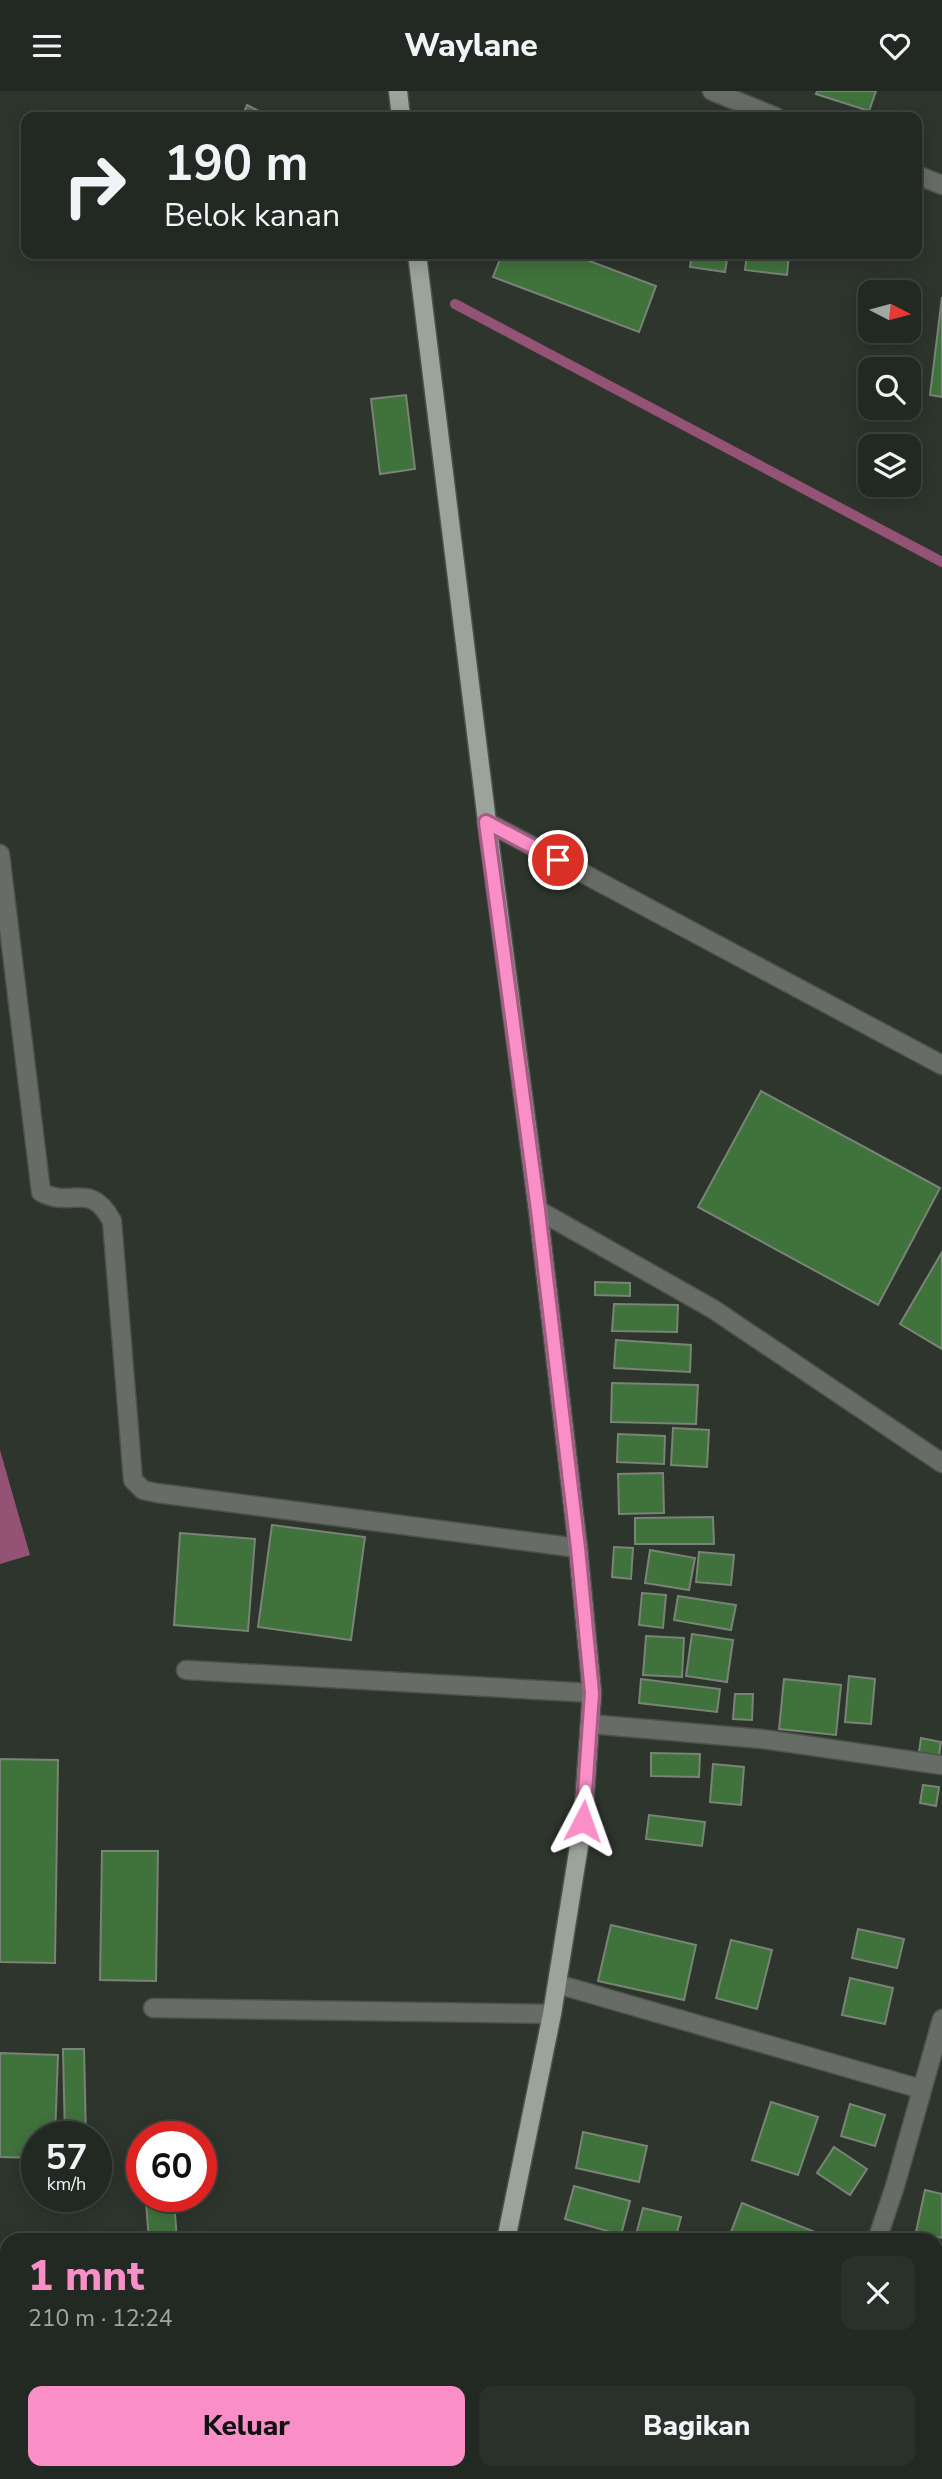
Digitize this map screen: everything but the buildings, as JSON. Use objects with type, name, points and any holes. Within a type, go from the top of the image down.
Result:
[{"type":"main road","points":[[398,91],[400,112]]},
{"type":"main road","points":[[419,259],[486,822],[538,1210],[578,1548],[592,1693],[583,1821],[552,2014],[507,2233]]},
{"type":"street","points":[[712,91],[764,112]]},
{"type":"street","points":[[922,177],[942,185]]},
{"type":"street","points":[[486,822],[942,1065]]},
{"type":"street","points":[[0,854],[41,1192],[50,1197],[92,1198],[104,1206],[112,1221],[133,1480],[143,1490],[157,1493],[578,1548]]},
{"type":"street","points":[[538,1210],[713,1309],[942,1464]]},
{"type":"street","points":[[186,1670],[592,1693]]},
{"type":"street","points":[[590,1724],[762,1739],[942,1765]]},
{"type":"street","points":[[557,1984],[921,2089]]},
{"type":"street","points":[[153,2008],[552,2014]]},
{"type":"street","points":[[879,2233],[942,2019]]},
{"type":"shaded area","points":[[0,1450],[30,1555],[0,1564]]},
{"type":"waterway","points":[[455,304],[942,562]]},
{"type":"route","points":[[558,860],[486,822],[538,1210],[578,1548],[592,1693],[583,1821]]}]
